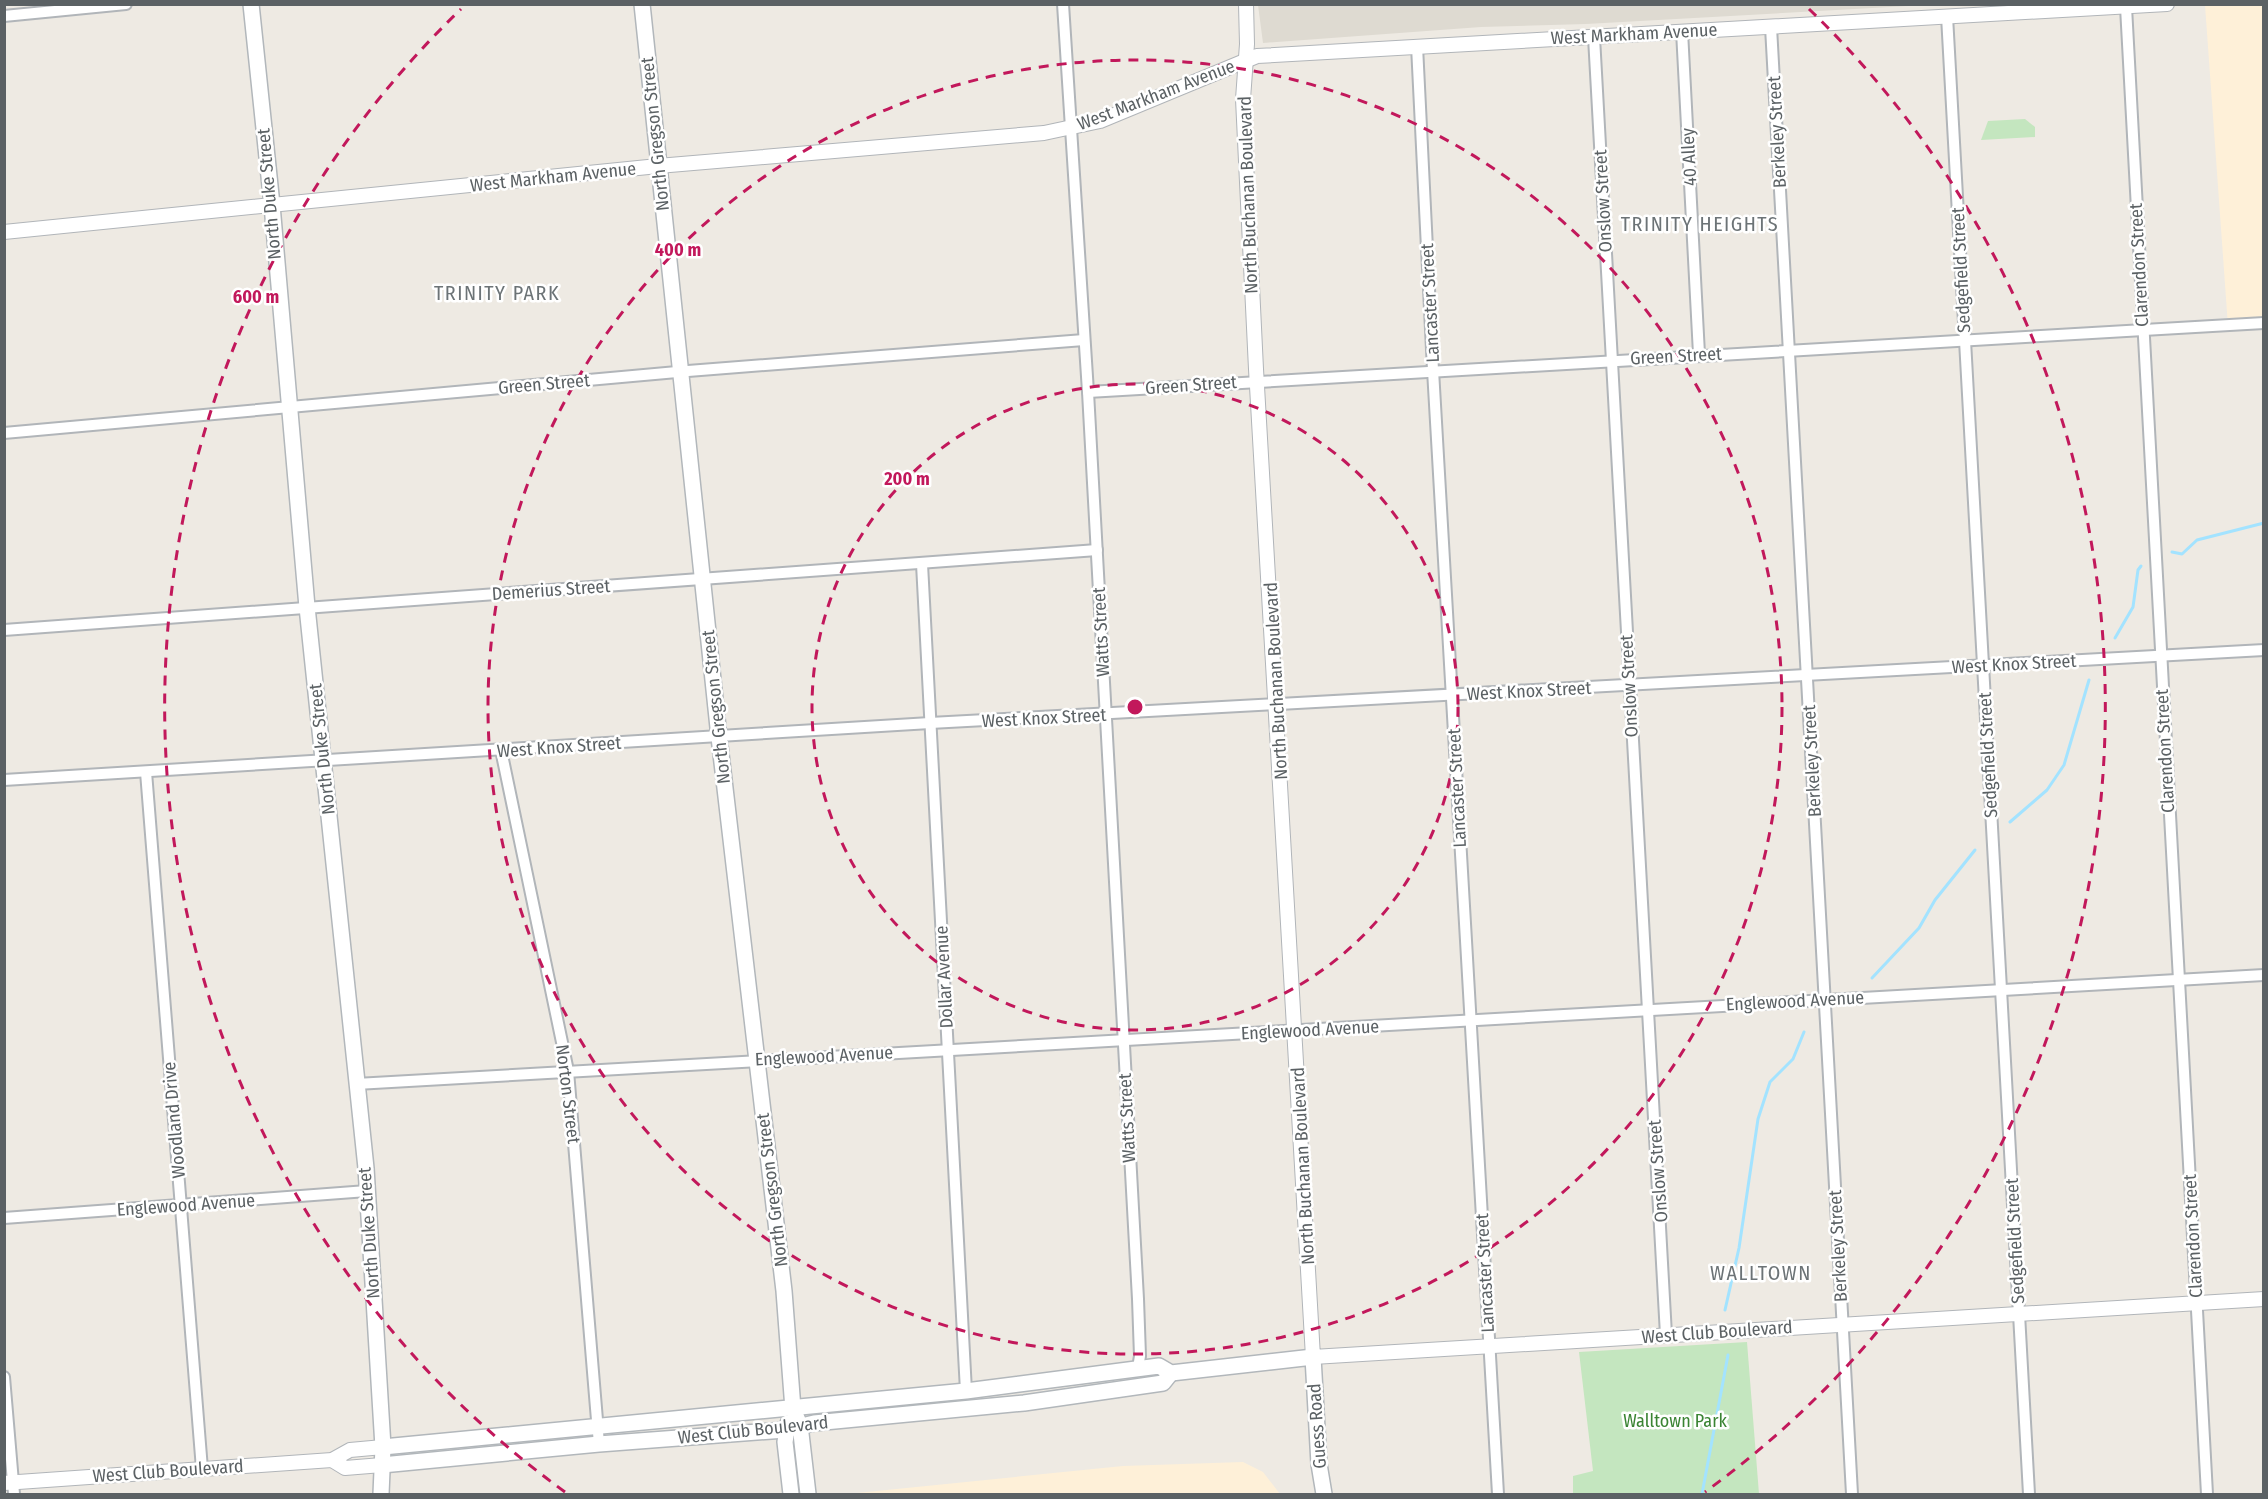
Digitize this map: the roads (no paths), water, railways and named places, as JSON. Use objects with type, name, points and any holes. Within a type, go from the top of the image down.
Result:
[{"type":"main road","name":"North Duke Street","points":[[251,4],[272,205],[306,607],[367,1191],[383,1447],[381,1494]]},
{"type":"main road","name":"North Gregson Street","points":[[642,4],[719,737],[784,1291],[793,1409],[800,1425],[808,1494]]},
{"type":"main road","name":"West Club Boulevard","points":[[383,1447],[966,1391],[1138,1368],[1162,1366],[1171,1373],[1313,1357]]},
{"type":"main road","name":"Guess Road","points":[[1313,1357],[1319,1464],[1324,1494]]},
{"type":"main road","points":[[1098,1393],[1126,1383],[1138,1368]]},
{"type":"main road","name":"West Club Boulevard","points":[[382,1465],[599,1444],[784,1430],[800,1425],[1098,1393],[1163,1383],[1171,1373]]},
{"type":"main road","name":"North Gregson Street","points":[[791,1494],[784,1430],[793,1409]]},
{"type":"street","points":[[4,16],[126,4]]},
{"type":"street","name":"Watts Street","points":[[1063,4],[1097,550],[1140,1352],[1138,1368]]},
{"type":"street","name":"North Buchanan Boulevard","points":[[1246,4],[1247,59],[1244,108],[1257,381],[1313,1357]]},
{"type":"street","name":"West Markham Avenue","points":[[4,232],[658,166],[1071,129],[1100,121],[1247,59],[1417,46],[2167,4]]},
{"type":"street","name":"Clarendon Street","points":[[2126,7],[2159,656],[2207,1494]]},
{"type":"street","name":"Sedgefield Street","points":[[1947,16],[2029,1494]]},
{"type":"street","name":"Berkeley Street","points":[[1771,27],[1852,1494]]},
{"type":"street","name":"40 Alley","points":[[1682,31],[1699,354]]},
{"type":"street","name":"Onslow Street","points":[[1594,37],[1666,1335]]},
{"type":"street","name":"Lancaster Street","points":[[1417,46],[1433,370],[1498,1494]]},
{"type":"street","name":"Green Street","points":[[1088,392],[1611,359],[2264,323]]},
{"type":"street","name":"Green Street","points":[[4,433],[680,372],[1084,340]]},
{"type":"street","name":"Demerius Street","points":[[4,630],[1097,550]]},
{"type":"street","name":"Dollar Avenue","points":[[922,564],[966,1391]]},
{"type":"street","name":"West Knox Street","points":[[4,780],[930,723],[2264,650]]},
{"type":"street","name":"Norton Street","points":[[501,750],[568,1071],[599,1444]]},
{"type":"street","name":"Woodland Drive","points":[[146,772],[202,1468]]},
{"type":"street","name":"Englewood Avenue","points":[[356,1084],[756,1059],[1123,1041],[2264,975]]},
{"type":"street","name":"Englewood Avenue","points":[[4,1218],[367,1191]]},
{"type":"street","name":"West Club Boulevard","points":[[1313,1357],[2264,1299]]},
{"type":"street","points":[[4,1377],[10,1486]]},
{"type":"street","name":"West Club Boulevard","points":[[10,1486],[202,1468],[332,1460],[350,1450],[383,1447]]},
{"type":"street","name":"West Club Boulevard","points":[[332,1460],[345,1468],[382,1465]]},
{"type":"waterway","points":[[2172,552],[2182,554],[2197,540],[2264,523]]},
{"type":"waterway","points":[[2115,638],[2133,607],[2138,570],[2141,566]]},
{"type":"waterway","points":[[2010,822],[2047,790],[2064,765],[2089,680]]},
{"type":"waterway","points":[[1872,978],[1919,928],[1935,900],[1975,850]]},
{"type":"waterway","points":[[1725,1310],[1739,1248],[1758,1119],[1770,1082],[1793,1059],[1804,1032]]},
{"type":"waterway","points":[[1702,1494],[1728,1355]]},
{"type":"district","name":"TRINITY HEIGHTS","points":[[1700,224]]},
{"type":"district","name":"TRINITY PARK","points":[[497,293]]},
{"type":"district","name":"WALLTOWN","points":[[1761,1273]]},
{"type":"park label","name":"Walltown Park","points":[[1675,1421]]}]
